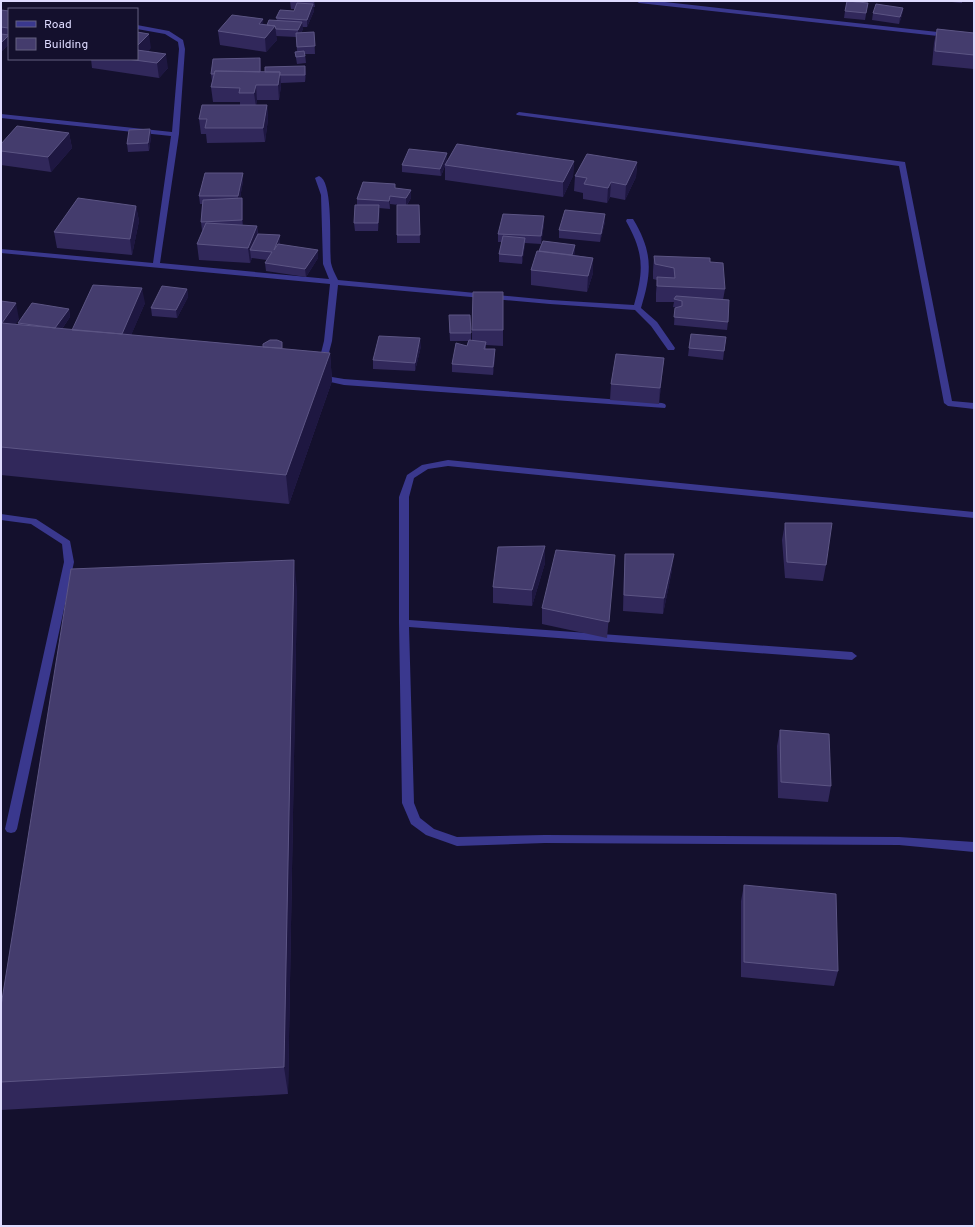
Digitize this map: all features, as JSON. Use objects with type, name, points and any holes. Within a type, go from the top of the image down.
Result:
[{"type":"street","points":[[639,1],[974,38]]},
{"type":"street","points":[[138,27],[167,32],[181,41],[182,50],[175,134],[156,266]]},
{"type":"street","points":[[519,114],[902,164],[948,403],[974,406]]},
{"type":"street","points":[[1,116],[175,134]]},
{"type":"street","points":[[318,178],[325,195],[328,264],[334,281],[328,340],[320,372],[329,379],[344,382],[662,406]]},
{"type":"street","points":[[630,221],[642,241],[648,268],[638,308]]},
{"type":"street","points":[[1,251],[638,308],[654,324],[671,348]]},
{"type":"street","points":[[974,515],[448,463],[425,467],[410,477],[404,497],[404,623],[408,803],[415,821],[430,832],[457,842],[545,839],[899,841],[974,847]]},
{"type":"street","points":[[1,517],[33,520],[52,531],[68,543],[69,562],[12,829]]},
{"type":"street","points":[[404,623],[852,656]]},
{"type":"building","points":[[847,1],[868,3],[866,13],[845,11]]},
{"type":"building","points":[[297,3],[313,4],[307,20],[276,18],[280,10],[294,11]]},
{"type":"building","points":[[876,4],[903,8],[900,17],[873,13]]},
{"type":"building","points":[[1,10],[8,11],[8,28],[1,27]]},
{"type":"building","points":[[232,15],[263,19],[259,24],[275,26],[265,38],[218,31]]},
{"type":"building","points":[[269,20],[302,22],[298,30],[276,29],[275,26],[267,25]]},
{"type":"building","points":[[937,29],[974,33],[974,55],[935,51]]},
{"type":"building","points":[[138,32],[149,34],[138,45]]},
{"type":"building","points":[[314,32],[315,46],[297,47],[296,33]]},
{"type":"building","points":[[1,34],[8,35],[8,36],[1,43]]},
{"type":"building","points":[[138,50],[166,54],[157,63],[134,60],[138,60]]},
{"type":"building","points":[[304,51],[305,56],[296,57],[295,52]]},
{"type":"building","points":[[260,58],[260,72],[215,71],[214,74],[211,74],[213,59]]},
{"type":"building","points":[[305,66],[305,75],[280,75],[280,72],[265,72],[265,67]]},
{"type":"building","points":[[215,71],[280,72],[278,85],[256,85],[254,93],[239,93],[240,88],[211,87]]},
{"type":"building","points":[[202,105],[267,105],[263,128],[205,128],[207,119],[199,119]]},
{"type":"building","points":[[17,126],[69,133],[48,157],[1,151],[1,144]]},
{"type":"building","points":[[150,129],[148,143],[127,144],[129,130]]},
{"type":"building","points":[[457,144],[574,161],[563,182],[445,165]]},
{"type":"building","points":[[409,149],[447,153],[440,169],[402,165]]},
{"type":"building","points":[[587,154],[637,162],[626,185],[611,182],[608,188],[584,184],[587,178],[575,176]]},
{"type":"building","points":[[205,173],[243,173],[238,196],[199,196]]},
{"type":"building","points":[[363,182],[395,184],[395,188],[411,190],[406,198],[390,196],[389,201],[357,199]]},
{"type":"building","points":[[78,198],[136,206],[130,239],[54,232]]},
{"type":"building","points":[[242,198],[242,220],[201,222],[203,200]]},
{"type":"building","points":[[355,205],[379,205],[378,223],[354,223]]},
{"type":"building","points":[[397,205],[419,205],[420,235],[397,235]]},
{"type":"building","points":[[565,210],[605,214],[601,234],[559,230]]},
{"type":"building","points":[[503,214],[544,216],[541,236],[498,234]]},
{"type":"building","points":[[206,223],[257,226],[248,248],[197,244]]},
{"type":"building","points":[[258,234],[280,235],[274,250],[278,244],[318,250],[305,269],[265,263],[272,252],[250,250]]},
{"type":"building","points":[[503,236],[525,238],[522,256],[499,254]]},
{"type":"building","points":[[543,241],[575,245],[572,255],[539,251]]},
{"type":"building","points":[[537,251],[593,258],[588,276],[531,270]]},
{"type":"building","points":[[654,256],[710,258],[710,262],[723,263],[725,289],[657,286],[657,277],[675,278],[674,268],[655,264]]},
{"type":"building","points":[[93,285],[142,288],[122,334],[72,330]]},
{"type":"building","points":[[162,286],[187,289],[176,310],[151,308]]},
{"type":"building","points":[[473,292],[503,292],[503,330],[472,330]]},
{"type":"building","points":[[676,296],[729,300],[728,322],[674,317],[675,308],[682,306],[682,301],[674,299]]},
{"type":"building","points":[[1,301],[16,303],[2,323],[1,323]]},
{"type":"building","points":[[32,303],[69,309],[55,328],[18,323]]},
{"type":"building","points":[[449,315],[470,315],[471,333],[450,333]]},
{"type":"building","points":[[1,323],[330,353],[286,475],[1,447]]},
{"type":"building","points":[[691,334],[726,337],[724,351],[689,348]]},
{"type":"building","points":[[379,336],[420,338],[415,363],[373,360]]},
{"type":"building","points":[[270,340],[282,342],[282,348],[263,347],[263,344]]},
{"type":"building","points":[[469,340],[486,342],[484,349],[495,349],[493,367],[452,364],[456,343],[467,346]]},
{"type":"building","points":[[616,354],[664,358],[660,388],[611,384]]},
{"type":"building","points":[[785,523],[832,523],[826,565],[787,562]]},
{"type":"building","points":[[545,546],[532,590],[493,587],[498,547]]},
{"type":"building","points":[[556,550],[615,555],[609,622],[542,608]]},
{"type":"building","points":[[625,554],[674,554],[664,598],[624,595]]},
{"type":"building","points":[[294,560],[284,1067],[1,1082],[1,1006],[71,569]]},
{"type":"building","points":[[780,730],[829,734],[831,786],[781,782]]},
{"type":"building","points":[[744,885],[836,894],[838,971],[744,962]]}]
